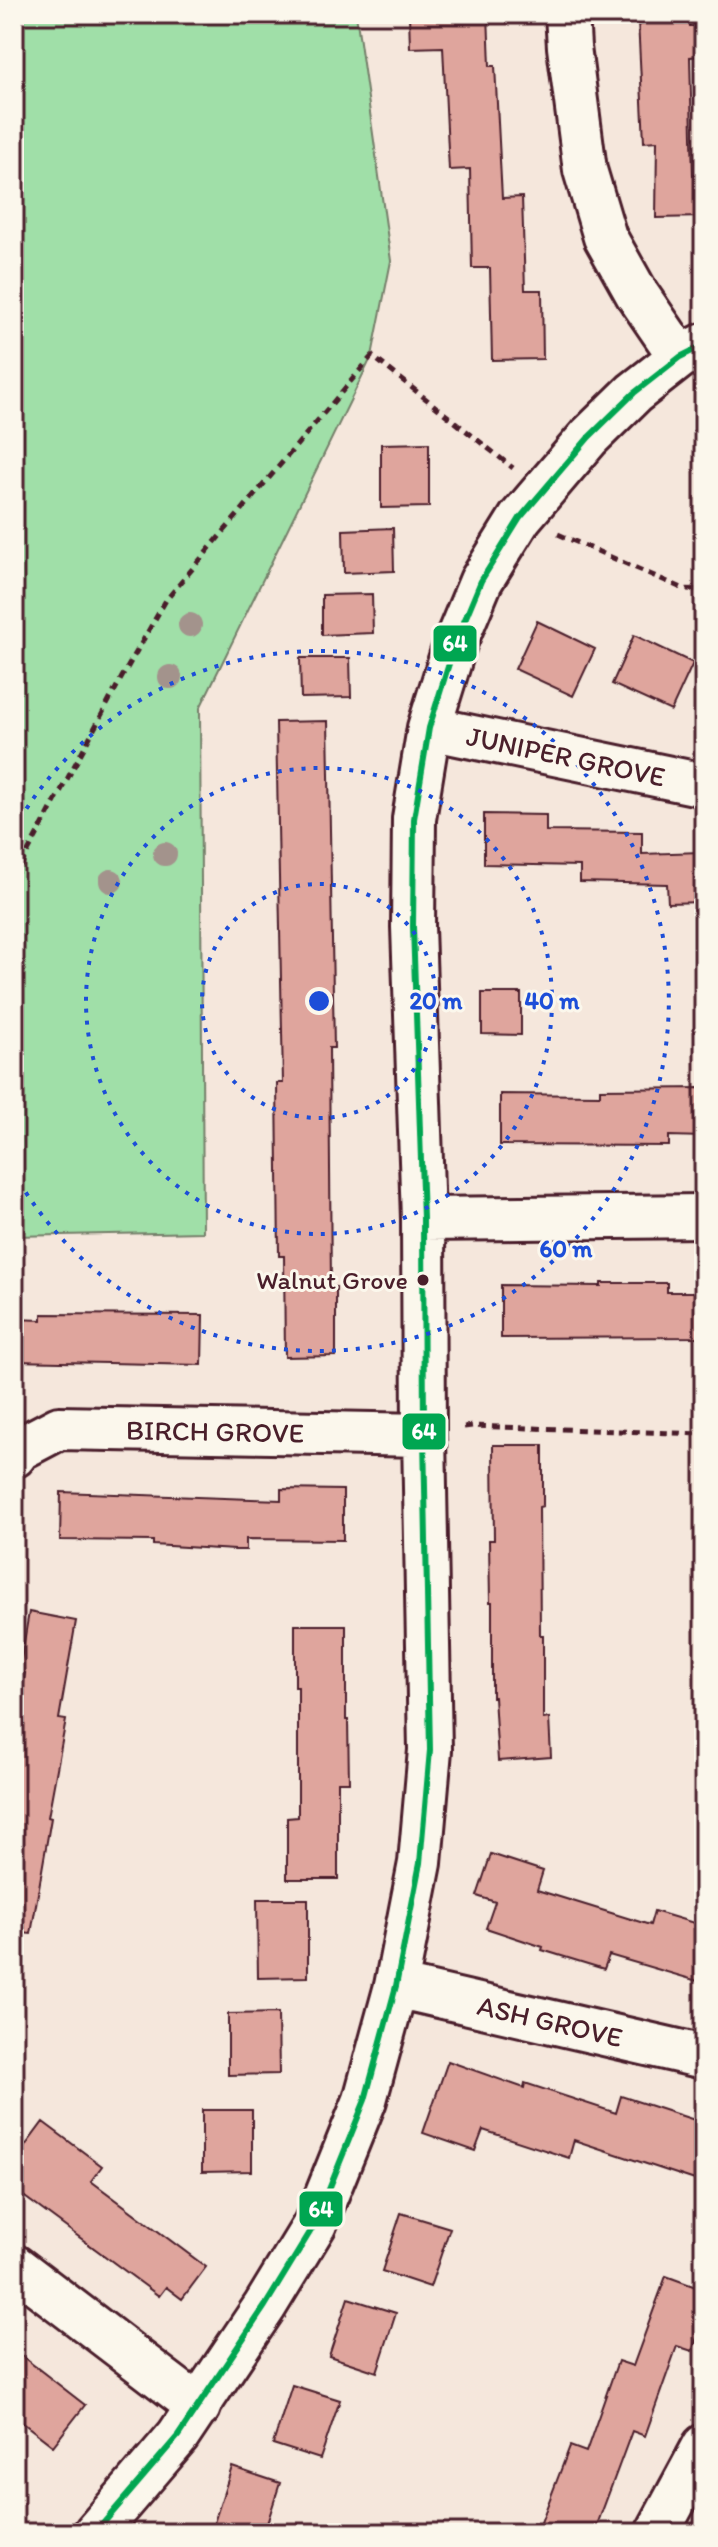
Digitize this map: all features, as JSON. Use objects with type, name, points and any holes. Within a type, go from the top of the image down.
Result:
[{"type":"street","points":[[95,2533],[199,2407],[315,2224],[365,2100],[396,1986],[420,1863],[430,1750],[423,1219],[413,927],[414,819],[429,728],[456,641],[476,593],[531,504],[589,437],[634,393],[692,351],[637,294],[605,237],[585,170],[567,14]]},
{"type":"street","name":"JUNIPER GROVE","points":[[429,728],[704,785]]},
{"type":"street","points":[[423,1219],[704,1216]]},
{"type":"street","name":"BIRCH GROVE","points":[[14,1456],[19,1449],[59,1428],[424,1435]]},
{"type":"street","name":"ASH GROVE","points":[[396,1986],[704,2057]]},
{"type":"street","points":[[14,2266],[199,2407]]},
{"type":"street","points":[[657,2533],[704,2446]]},
{"type":"path","points":[[14,878],[166,600],[372,356],[531,504],[684,589],[704,590]]},
{"type":"path","points":[[424,1435],[473,1426],[704,1434]]},
{"type":"green space","points":[[14,14],[356,14],[391,261],[372,356],[200,708],[203,1232],[14,1236]]},
{"type":"building","points":[[409,14],[488,14],[490,66],[495,66],[502,198],[522,197],[525,290],[542,290],[543,359],[492,360],[490,268],[472,268],[470,169],[449,170],[443,47],[410,48]]},
{"type":"building","points":[[690,19],[690,26],[704,26],[704,56],[690,57],[693,175],[704,175],[704,217],[656,218],[657,141],[644,142],[638,20]]},
{"type":"building","points":[[429,443],[429,507],[381,508],[381,444]]},
{"type":"building","points":[[393,528],[394,571],[344,573],[343,530]]},
{"type":"building","points":[[372,594],[373,633],[322,635],[322,595]]},
{"type":"building","points":[[537,621],[595,649],[573,696],[515,669]]},
{"type":"building","points":[[634,635],[693,663],[671,711],[612,684]]},
{"type":"building","points":[[300,658],[350,658],[351,697],[301,698]]},
{"type":"building","points":[[328,721],[334,1048],[329,1048],[331,1287],[336,1287],[336,1356],[285,1357],[284,1256],[279,1256],[277,1083],[283,1083],[276,722]]},
{"type":"building","points":[[484,814],[546,815],[546,831],[642,832],[642,854],[701,852],[702,902],[668,903],[667,884],[580,882],[580,866],[484,864]]},
{"type":"building","points":[[482,993],[521,993],[521,1035],[482,1034]]},
{"type":"building","points":[[704,1088],[704,1137],[669,1136],[669,1146],[500,1145],[500,1094],[600,1095],[600,1089]]},
{"type":"building","points":[[601,1283],[667,1283],[667,1292],[704,1292],[704,1337],[501,1338],[501,1285],[601,1286]]},
{"type":"building","points":[[42,1314],[203,1315],[202,1365],[14,1361],[14,1319],[42,1320]]},
{"type":"building","points":[[493,1445],[543,1445],[543,1506],[539,1507],[540,1635],[543,1635],[543,1719],[549,1718],[551,1757],[498,1761],[492,1697],[489,1540],[494,1540]]},
{"type":"building","points":[[281,1489],[343,1490],[343,1540],[246,1539],[246,1550],[235,1550],[153,1545],[153,1541],[60,1540],[61,1492],[281,1500]]},
{"type":"building","points":[[29,1612],[76,1621],[59,1719],[66,1720],[31,1934],[14,1932],[14,1738],[25,1673],[19,1672]]},
{"type":"building","points":[[295,1625],[346,1625],[349,1782],[338,1782],[338,1879],[287,1879],[287,1818],[298,1817]]},
{"type":"building","points":[[491,1854],[543,1871],[537,1890],[650,1925],[654,1911],[704,1926],[704,1983],[609,1955],[604,1969],[542,1950],[543,1947],[486,1928],[495,1902],[477,1896]]},
{"type":"building","points":[[257,1899],[308,1899],[308,1977],[258,1978]]},
{"type":"building","points":[[278,2013],[279,2074],[228,2075],[228,2014]]},
{"type":"building","points":[[448,2061],[524,2088],[525,2083],[616,2113],[621,2096],[704,2123],[704,2183],[574,2140],[569,2158],[483,2130],[475,2151],[423,2133]]},
{"type":"building","points":[[202,2110],[252,2110],[252,2171],[202,2172]]},
{"type":"building","points":[[43,2122],[102,2166],[91,2181],[206,2267],[182,2299],[166,2287],[159,2296],[14,2189],[14,2161]]},
{"type":"building","points":[[401,2213],[450,2228],[430,2287],[382,2271]]},
{"type":"building","points":[[666,2276],[704,2290],[704,2319],[692,2351],[677,2346],[645,2436],[632,2431],[594,2533],[537,2533],[570,2446],[586,2452],[618,2361],[633,2366]]},
{"type":"building","points":[[348,2298],[396,2313],[377,2372],[329,2356]]},
{"type":"building","points":[[14,2350],[85,2405],[53,2446],[14,2416]]},
{"type":"building","points":[[292,2385],[340,2400],[320,2459],[273,2444]]},
{"type":"building","points":[[232,2467],[280,2483],[264,2533],[235,2533],[213,2526]]},
{"type":"transit line","name":"64","points":[[95,2533],[178,2436],[265,2306],[315,2224],[365,2100],[396,1986],[420,1863],[430,1750],[423,1219],[413,927],[414,819],[429,728],[456,641],[481,581],[520,518],[589,437],[634,393],[680,357],[704,345]]},
{"type":"place","name":"Walnut Grove","points":[[423,1280]]}]
